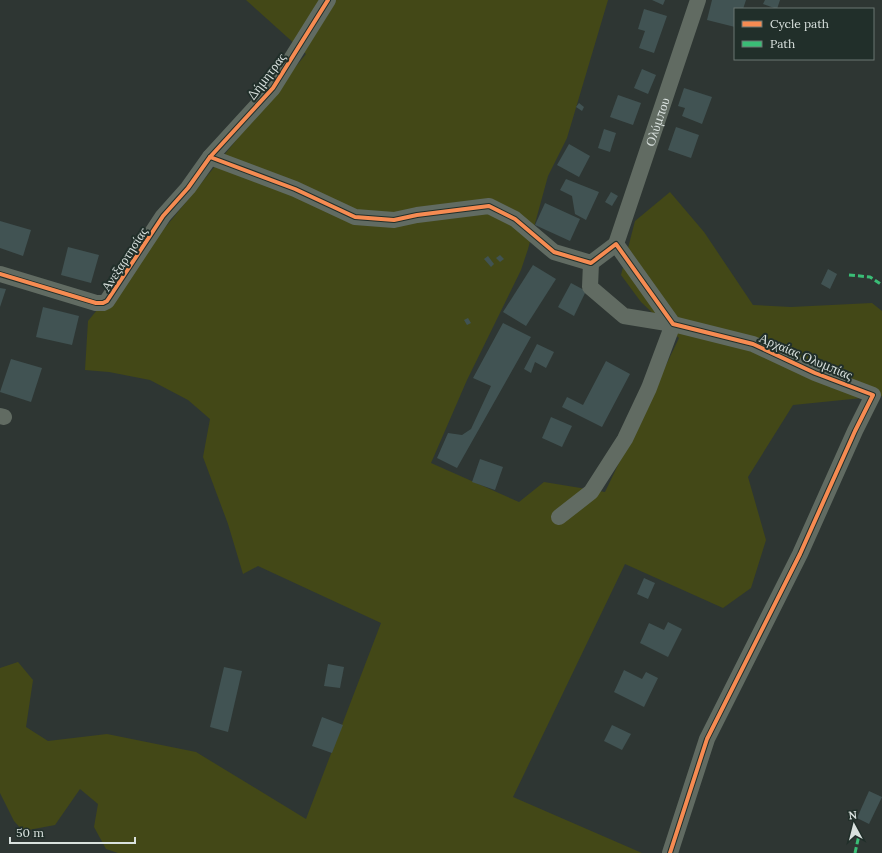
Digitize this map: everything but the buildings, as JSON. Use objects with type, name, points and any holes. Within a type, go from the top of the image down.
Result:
[{"type":"street","name":"Δήμητρας","points":[[210,157],[273,88],[328,0]]},
{"type":"street","name":"Ολύμπου","points":[[616,244],[698,0]]},
{"type":"street","points":[[210,157],[295,189],[356,218],[394,220],[417,215],[489,206],[515,219],[554,252],[591,263],[616,244],[673,324],[649,388],[625,439],[591,492],[559,517]]},
{"type":"street","name":"Ανεξαρτησίας","points":[[0,274],[96,303],[107,302],[163,216],[188,188],[210,157]]},
{"type":"street","name":"Αρχαίας Ολυμπίας","points":[[591,263],[590,287],[624,316],[673,324],[753,344],[815,373],[873,395],[855,431],[800,554],[707,739],[670,853]]},
{"type":"green space","points":[[246,0],[608,0],[567,138],[548,176],[521,270],[467,380],[431,463],[519,502],[544,482],[605,492],[679,338],[641,302],[621,275],[635,221],[670,192],[704,232],[753,305],[791,307],[872,303],[882,311],[882,396],[793,405],[748,477],[766,540],[751,588],[723,608],[625,564],[513,797],[642,853],[118,853],[106,849],[94,827],[98,804],[80,789],[55,825],[23,831],[14,821],[0,793],[0,668],[18,662],[33,680],[26,727],[48,741],[107,734],[196,752],[306,819],[381,623],[258,566],[243,574],[228,524],[203,457],[210,419],[188,400],[150,380],[109,372],[85,370],[88,321],[306,54]]},
{"type":"marked path","points":[[849,275],[870,277],[882,285]]},
{"type":"marked path","points":[[855,853],[859,835]]},
{"type":"cycle path","points":[[0,274],[96,303],[103,303],[107,301],[163,216],[188,188],[210,157],[273,88],[328,0]]},
{"type":"cycle path","points":[[210,157],[295,189],[355,217],[394,220],[417,215],[489,206],[515,219],[554,252],[591,263],[616,244],[673,324],[753,344],[815,373],[873,395],[855,431],[800,554],[707,739],[670,853]]}]
